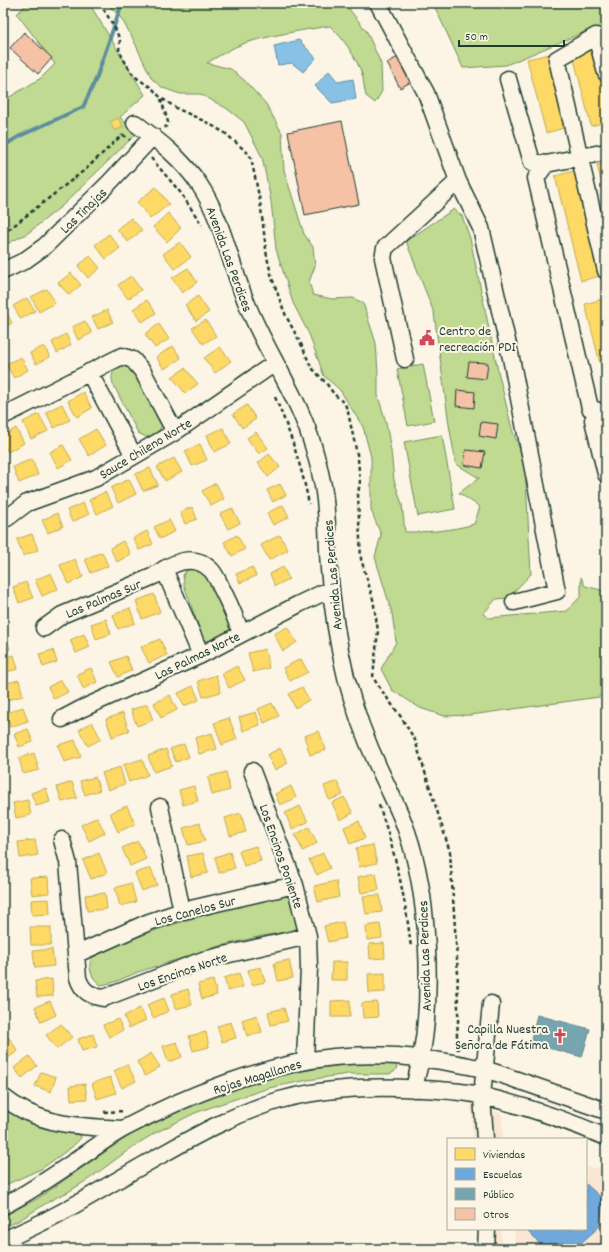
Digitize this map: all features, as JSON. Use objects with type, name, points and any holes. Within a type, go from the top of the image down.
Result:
[{"type":"street","points":[[378,3],[426,93],[458,181],[482,228],[511,358],[557,591],[514,602]]},
{"type":"street","points":[[606,73],[596,36],[557,59],[606,271]]},
{"type":"street","points":[[508,79],[532,162],[546,164],[606,152]]},
{"type":"street","name":"Avenida Las Perdices","points":[[135,123],[153,136],[174,155],[186,168],[206,196],[220,226],[247,305],[300,410],[319,468],[327,510],[331,589],[340,646],[354,702],[372,753],[401,814],[412,848],[417,867],[424,912],[427,964],[426,1018],[421,1058],[414,1089]]},
{"type":"street","name":"Las Tinajas","points":[[3,271],[24,261],[45,246],[110,183],[153,136]]},
{"type":"street","points":[[546,164],[536,178],[590,408],[603,411]]},
{"type":"street","points":[[405,359],[383,258],[385,248],[458,181]]},
{"type":"street","points":[[3,416],[122,356],[133,360],[143,372],[175,432]]},
{"type":"street","name":"Sauce Chileno Norte","points":[[7,518],[27,503],[96,478],[175,432],[275,363]]},
{"type":"street","points":[[89,372],[134,456]]},
{"type":"street","points":[[603,411],[593,420],[606,474]]},
{"type":"street","name":"Las Palmas Sur","points":[[44,628],[62,614],[154,576],[164,569],[185,560],[198,561],[211,569],[236,616],[241,634]]},
{"type":"street","points":[[164,569],[201,655]]},
{"type":"street","name":"Las Palmas Norte","points":[[62,719],[201,655],[331,589]]},
{"type":"street","name":"Los Encinos Poniente","points":[[252,771],[295,885],[308,936],[309,968],[305,1061]]},
{"type":"street","points":[[160,807],[182,911]]},
{"type":"street","points":[[62,840],[68,862],[77,954]]},
{"type":"street","name":"Los Canelos Sur","points":[[77,954],[149,922],[182,911],[295,885]]},
{"type":"street","name":"Los Encinos Norte","points":[[77,954],[78,978],[82,988],[88,994],[104,998],[203,960],[308,936]]},
{"type":"street","points":[[485,1138],[482,1096],[491,1004]]},
{"type":"street","name":"Rojas Magallanes","points":[[3,1206],[28,1193],[122,1129],[199,1094],[277,1067],[305,1061],[362,1055],[421,1058],[484,1069],[606,1110]]},
{"type":"street","points":[[3,1240],[54,1217],[163,1153],[233,1117],[286,1098],[329,1090],[357,1087],[386,1087],[460,1092],[482,1096],[544,1114],[606,1137]]},
{"type":"street","points":[[3,1097],[22,1110],[36,1117],[50,1121],[66,1124],[122,1129]]},
{"type":"street","points":[[486,1249],[487,1230]]},
{"type":"path","points":[[153,136],[163,133],[168,122],[161,98]]},
{"type":"path","points":[[3,234],[86,169],[135,123]]},
{"type":"path","points":[[123,135],[142,148],[168,177],[180,192],[205,230]]},
{"type":"path","points":[[275,396],[295,449],[303,476],[310,511]]},
{"type":"path","points":[[377,801],[388,831],[403,892],[411,954]]},
{"type":"shaded area","points":[[471,1105],[502,1114],[503,1138],[473,1138]]},
{"type":"shaded area","points":[[587,1167],[606,1168],[606,1249],[514,1249],[515,1230],[587,1230]]},
{"type":"shaded area","points":[[476,1230],[502,1230],[501,1249],[476,1249]]},
{"type":"green space","points":[[28,3],[89,3],[145,95],[120,117],[136,134],[63,205],[28,233],[3,246],[3,101],[41,78],[55,64],[17,14]]},
{"type":"green space","points":[[106,3],[346,3],[367,32],[381,64],[382,91],[375,103],[366,96],[362,74],[353,55],[345,42],[330,26],[288,33],[245,43],[207,63],[231,69],[244,80],[266,104],[282,133],[284,170],[304,234],[313,247],[315,266],[309,282],[313,295],[332,299],[353,298],[363,303],[376,343],[378,396],[386,422],[394,480],[402,504],[405,532],[440,531],[474,524],[480,507],[459,493],[479,478],[456,464],[449,425],[434,313],[406,241],[454,209],[462,216],[470,238],[498,371],[512,429],[525,463],[531,574],[508,598],[496,599],[483,614],[489,618],[567,611],[581,596],[581,577],[585,586],[601,590],[606,596],[606,696],[471,715],[444,716],[420,708],[392,690],[381,669],[396,642],[392,613],[375,557],[381,535],[371,510],[371,457],[363,427],[340,390],[324,376],[309,334],[293,303],[276,249],[271,201],[262,157],[244,122],[226,108],[200,94],[180,94],[163,88],[152,79],[121,18]]},
{"type":"green space","points":[[433,3],[606,3],[606,31],[589,30],[506,65],[463,68]]},
{"type":"green space","points":[[125,364],[134,374],[161,420],[162,426],[156,435],[152,437],[148,438],[138,433],[113,384],[112,377],[114,370],[117,366]]},
{"type":"green space","points":[[423,364],[434,421],[408,426],[397,369]]},
{"type":"green space","points":[[442,435],[455,509],[418,516],[404,442]]},
{"type":"green space","points":[[190,569],[200,571],[208,578],[219,599],[231,628],[231,634],[214,641],[207,641],[203,639],[184,585],[183,575]]},
{"type":"green space","points":[[284,896],[292,897],[300,924],[292,931],[262,936],[220,946],[138,972],[115,982],[101,985],[91,973],[91,958],[136,937],[183,921],[232,907]]},
{"type":"green space","points":[[363,1063],[394,1063],[397,1067],[394,1072],[389,1074],[348,1074],[269,1088],[195,1113],[155,1133],[134,1146],[89,1179],[18,1221],[3,1228],[3,1216],[37,1199],[115,1145],[150,1123],[192,1103],[254,1079],[308,1069]]},
{"type":"green space","points":[[3,1101],[38,1123],[66,1133],[80,1134],[81,1138],[72,1147],[41,1169],[3,1186]]},
{"type":"water","points":[[299,40],[316,58],[303,72],[292,63],[278,65],[274,46]]},
{"type":"water","points":[[329,71],[338,82],[353,79],[356,99],[332,103],[315,86]]},
{"type":"building: Viviendas","points":[[594,50],[606,96],[606,122],[591,126],[573,55]]},
{"type":"building: Viviendas","points":[[550,54],[568,127],[546,133],[527,59]]},
{"type":"building: Viviendas","points":[[118,118],[123,127],[115,131],[110,122]]},
{"type":"building: Viviendas","points":[[606,163],[606,201],[597,165]]},
{"type":"building: Viviendas","points":[[577,170],[604,275],[581,281],[555,176]]},
{"type":"building: Viviendas","points":[[156,187],[169,204],[150,219],[137,202]]},
{"type":"building: Viviendas","points":[[168,213],[181,228],[167,242],[153,227]]},
{"type":"building: Viviendas","points":[[131,218],[142,230],[128,242],[117,229]]},
{"type":"building: Viviendas","points":[[109,234],[120,248],[106,259],[95,245]]},
{"type":"building: Viviendas","points":[[180,242],[191,257],[175,269],[163,254]]},
{"type":"building: Viviendas","points":[[90,256],[100,268],[88,278],[78,266]]},
{"type":"building: Viviendas","points":[[188,268],[197,282],[182,293],[172,278]]},
{"type":"building: Viviendas","points":[[71,273],[81,285],[69,295],[58,283]]},
{"type":"building: Viviendas","points":[[131,276],[141,290],[128,299],[118,285]]},
{"type":"building: Viviendas","points":[[47,289],[55,303],[39,312],[31,297]]},
{"type":"building: Viviendas","points":[[198,296],[209,312],[196,321],[185,305]]},
{"type":"building: Viviendas","points":[[27,298],[35,311],[21,319],[13,306]]},
{"type":"building: Viviendas","points":[[606,298],[606,374],[603,375],[585,304]]},
{"type":"building: Viviendas","points":[[147,300],[156,313],[142,322],[133,309]]},
{"type":"building: Viviendas","points":[[5,310],[12,323],[3,328],[3,311]]},
{"type":"building: Viviendas","points":[[107,310],[113,322],[98,329],[92,317]]},
{"type":"building: Viviendas","points":[[206,320],[216,336],[203,344],[192,328]]},
{"type":"building: Viviendas","points":[[85,321],[92,333],[78,340],[72,327]]},
{"type":"building: Viviendas","points":[[159,324],[169,339],[155,348],[145,334]]},
{"type":"building: Viviendas","points":[[66,334],[71,345],[57,353],[52,342]]},
{"type":"building: Viviendas","points":[[44,346],[50,357],[36,364],[30,353]]},
{"type":"building: Viviendas","points":[[173,346],[181,358],[164,369],[156,357]]},
{"type":"building: Viviendas","points":[[220,347],[231,361],[215,373],[204,358]]},
{"type":"building: Viviendas","points":[[21,357],[28,370],[14,378],[6,364]]},
{"type":"building: Viviendas","points":[[185,368],[198,384],[185,393],[172,377]]},
{"type":"building: Viviendas","points":[[83,392],[92,408],[77,417],[68,401]]},
{"type":"building: Viviendas","points":[[62,404],[70,420],[54,428],[46,412]]},
{"type":"building: Viviendas","points":[[247,405],[256,419],[242,428],[233,414]]},
{"type":"building: Viviendas","points":[[39,414],[48,431],[31,439],[23,422]]},
{"type":"building: Viviendas","points":[[16,428],[24,443],[8,452],[3,443],[3,436]]},
{"type":"building: Viviendas","points":[[223,428],[231,444],[214,452],[207,435]]},
{"type":"building: Viviendas","points":[[96,429],[106,445],[89,456],[79,439]]},
{"type":"building: Viviendas","points":[[256,432],[268,448],[259,454],[247,438]]},
{"type":"building: Viviendas","points":[[200,444],[207,460],[192,466],[185,451]]},
{"type":"building: Viviendas","points":[[63,445],[72,460],[58,468],[50,452]]},
{"type":"building: Viviendas","points":[[269,454],[280,467],[268,477],[258,463]]},
{"type":"building: Viviendas","points":[[174,458],[182,472],[165,481],[157,467]]},
{"type":"building: Viviendas","points":[[32,459],[38,475],[19,483],[13,467]]},
{"type":"building: Viviendas","points":[[150,468],[158,485],[143,491],[135,474]]},
{"type":"building: Viviendas","points":[[129,479],[136,494],[118,503],[111,488]]},
{"type":"building: Viviendas","points":[[3,480],[7,490],[3,491]]},
{"type":"building: Viviendas","points":[[216,483],[224,499],[211,506],[202,491]]},
{"type":"building: Viviendas","points":[[280,484],[286,495],[273,502],[267,490]]},
{"type":"building: Viviendas","points":[[105,492],[113,506],[97,514],[89,500]]},
{"type":"building: Viviendas","points":[[83,503],[89,514],[72,522],[67,510]]},
{"type":"building: Viviendas","points":[[283,505],[289,517],[273,525],[267,513]]},
{"type":"building: Viviendas","points":[[192,507],[197,519],[185,524],[180,512]]},
{"type":"building: Viviendas","points":[[232,508],[240,523],[228,529],[220,514]]},
{"type":"building: Viviendas","points":[[57,513],[63,526],[48,533],[42,520]]},
{"type":"building: Viviendas","points":[[169,520],[175,531],[160,539],[154,527]]},
{"type":"building: Viviendas","points":[[147,531],[153,544],[139,550],[133,538]]},
{"type":"building: Viviendas","points":[[32,534],[38,550],[23,556],[17,539]]},
{"type":"building: Viviendas","points":[[237,535],[245,549],[232,556],[224,542]]},
{"type":"building: Viviendas","points":[[280,535],[288,550],[269,560],[261,545]]},
{"type":"building: Viviendas","points":[[123,541],[131,554],[117,562],[110,548]]},
{"type":"building: Viviendas","points":[[102,552],[108,566],[91,573],[85,559]]},
{"type":"building: Viviendas","points":[[75,559],[83,577],[68,584],[60,565]]},
{"type":"building: Viviendas","points":[[252,567],[256,576],[240,583],[236,574]]},
{"type":"building: Viviendas","points":[[283,567],[289,579],[275,586],[270,574]]},
{"type":"building: Viviendas","points":[[51,573],[58,589],[42,596],[35,580]]},
{"type":"building: Viviendas","points":[[26,582],[33,598],[19,603],[13,587]]},
{"type":"building: Viviendas","points":[[154,594],[160,612],[142,619],[136,601]]},
{"type":"building: Viviendas","points":[[130,608],[135,623],[118,629],[113,615]]},
{"type":"building: Viviendas","points":[[106,619],[111,634],[96,639],[91,624]]},
{"type":"building: Viviendas","points":[[287,627],[297,642],[283,651],[274,634]]},
{"type":"building: Viviendas","points":[[3,634],[5,634],[10,649],[3,651]]},
{"type":"building: Viviendas","points":[[84,634],[90,647],[76,653],[70,640]]},
{"type":"building: Viviendas","points":[[160,639],[167,655],[149,663],[141,647]]},
{"type":"building: Viviendas","points":[[265,649],[269,668],[253,672],[248,653]]},
{"type":"building: Viviendas","points":[[53,650],[57,662],[43,667],[39,654]]},
{"type":"building: Viviendas","points":[[14,655],[18,669],[3,673],[3,658]]},
{"type":"building: Viviendas","points":[[126,656],[132,670],[118,677],[111,662]]},
{"type":"building: Viviendas","points":[[301,659],[308,672],[290,681],[283,668]]},
{"type":"building: Viviendas","points":[[237,666],[245,680],[229,688],[222,674]]},
{"type":"building: Viviendas","points":[[91,668],[97,682],[83,689],[77,674]]},
{"type":"building: Viviendas","points":[[216,675],[221,692],[203,697],[198,681]]},
{"type":"building: Viviendas","points":[[19,680],[23,696],[7,700],[3,684]]},
{"type":"building: Viviendas","points":[[61,680],[68,692],[54,699],[48,687]]},
{"type":"building: Viviendas","points":[[193,686],[199,700],[184,706],[178,693]]},
{"type":"building: Viviendas","points":[[302,687],[309,700],[295,708],[289,694]]},
{"type":"building: Viviendas","points":[[170,695],[177,710],[161,718],[154,703]]},
{"type":"building: Viviendas","points":[[272,703],[279,716],[264,723],[258,709]]},
{"type":"building: Viviendas","points":[[147,704],[153,720],[137,726],[131,710]]},
{"type":"building: Viviendas","points":[[23,707],[28,721],[10,727],[6,713]]},
{"type":"building: Viviendas","points":[[256,712],[260,725],[243,731],[239,717]]},
{"type":"building: Viviendas","points":[[123,713],[129,731],[112,737],[106,719]]},
{"type":"building: Viviendas","points":[[229,718],[237,739],[222,745],[214,723]]},
{"type":"building: Viviendas","points":[[92,722],[101,739],[88,746],[79,730]]},
{"type":"building: Viviendas","points":[[28,729],[33,742],[19,747],[14,734]]},
{"type":"building: Viviendas","points":[[319,731],[326,750],[310,755],[304,736]]},
{"type":"building: Viviendas","points":[[212,733],[217,749],[199,754],[195,738]]},
{"type":"building: Viviendas","points":[[75,740],[81,757],[64,762],[58,745]]},
{"type":"building: Viviendas","points":[[184,744],[189,757],[176,762],[170,749]]},
{"type":"building: Viviendas","points":[[280,748],[288,763],[275,770],[267,755]]},
{"type":"building: Viviendas","points":[[166,749],[172,766],[154,772],[148,756]]},
{"type":"building: Viviendas","points":[[34,753],[39,770],[23,774],[19,758]]},
{"type":"building: Viviendas","points":[[142,759],[148,775],[129,782],[123,765]]},
{"type":"building: Viviendas","points":[[120,767],[125,784],[108,790],[102,773]]},
{"type":"building: Viviendas","points":[[226,772],[230,790],[212,795],[208,777]]},
{"type":"building: Viviendas","points":[[95,777],[100,790],[85,795],[80,781]]},
{"type":"building: Viviendas","points":[[337,781],[343,795],[329,800],[324,786]]},
{"type":"building: Viviendas","points":[[72,782],[77,798],[62,802],[57,787]]},
{"type":"building: Viviendas","points":[[194,786],[198,801],[183,805],[179,790]]},
{"type":"building: Viviendas","points":[[291,786],[296,798],[280,805],[275,794]]},
{"type":"building: Viviendas","points":[[46,788],[50,802],[36,806],[31,793]]},
{"type":"building: Viviendas","points":[[344,797],[353,813],[340,820],[332,803]]},
{"type":"building: Viviendas","points":[[28,800],[31,815],[16,818],[13,803]]},
{"type":"building: Viviendas","points":[[127,806],[135,824],[118,832],[110,813]]},
{"type":"building: Viviendas","points":[[300,806],[308,822],[292,829],[285,813]]},
{"type":"building: Viviendas","points":[[241,813],[246,832],[230,836],[225,818]]},
{"type":"building: Viviendas","points":[[97,817],[105,833],[89,841],[81,825]]},
{"type":"building: Viviendas","points":[[359,821],[365,838],[350,844],[344,827]]},
{"type":"building: Viviendas","points":[[200,823],[205,841],[188,845],[183,828]]},
{"type":"building: Viviendas","points":[[309,827],[317,843],[303,851],[295,835]]},
{"type":"building: Viviendas","points":[[35,840],[38,855],[20,858],[18,842]]},
{"type":"building: Viviendas","points":[[138,841],[146,859],[130,866],[122,848]]},
{"type":"building: Viviendas","points":[[373,845],[377,863],[359,867],[356,848]]},
{"type":"building: Viviendas","points":[[256,846],[261,861],[244,866],[239,851]]},
{"type":"building: Viviendas","points":[[230,852],[235,868],[219,873],[215,857]]},
{"type":"building: Viviendas","points":[[99,853],[107,873],[91,879],[83,860]]},
{"type":"building: Viviendas","points":[[203,853],[208,873],[191,877],[187,856]]},
{"type":"building: Viviendas","points":[[323,853],[330,868],[317,875],[309,860]]},
{"type":"building: Viviendas","points":[[151,868],[157,885],[142,891],[135,873]]},
{"type":"building: Viviendas","points":[[376,873],[379,890],[361,893],[358,877]]},
{"type":"building: Viviendas","points":[[48,877],[49,893],[32,895],[30,878]]},
{"type":"building: Viviendas","points":[[336,881],[339,897],[318,902],[314,886]]},
{"type":"building: Viviendas","points":[[131,883],[136,902],[120,906],[115,888]]},
{"type":"building: Viviendas","points":[[105,893],[107,909],[87,911],[85,895]]},
{"type":"building: Viviendas","points":[[380,895],[382,912],[366,914],[363,896]]},
{"type":"building: Viviendas","points":[[49,899],[50,914],[32,915],[31,900]]},
{"type":"building: Viviendas","points":[[343,922],[346,938],[328,942],[324,926]]},
{"type":"building: Viviendas","points":[[380,924],[382,938],[367,940],[366,926]]},
{"type":"building: Viviendas","points":[[30,927],[51,927],[51,945],[31,945]]},
{"type":"building: Viviendas","points":[[384,943],[385,958],[370,959],[369,944]]},
{"type":"building: Viviendas","points":[[52,949],[54,966],[35,968],[33,951]]},
{"type":"building: Viviendas","points":[[289,960],[293,978],[278,981],[274,963]]},
{"type":"building: Viviendas","points":[[332,962],[347,962],[347,980],[331,980]]},
{"type":"building: Viviendas","points":[[3,966],[6,980],[3,981]]},
{"type":"building: Viviendas","points":[[261,967],[265,982],[252,985],[248,970]]},
{"type":"building: Viviendas","points":[[239,973],[243,987],[228,991],[224,978]]},
{"type":"building: Viviendas","points":[[385,973],[385,992],[369,993],[368,974]]},
{"type":"building: Viviendas","points":[[52,979],[53,996],[37,997],[35,981]]},
{"type":"building: Viviendas","points":[[213,980],[217,995],[202,999],[198,984]]},
{"type":"building: Viviendas","points":[[188,989],[192,1005],[175,1009],[172,994]]},
{"type":"building: Viviendas","points":[[164,998],[169,1011],[153,1018],[147,1005]]},
{"type":"building: Viviendas","points":[[350,1000],[350,1017],[331,1017],[331,1001]]},
{"type":"building: Viviendas","points":[[50,1001],[56,1015],[41,1022],[35,1007]]},
{"type":"building: Viviendas","points":[[377,1002],[378,1017],[363,1018],[362,1003]]},
{"type":"building: Viviendas","points":[[140,1008],[146,1020],[129,1028],[124,1016]]},
{"type":"building: Viviendas","points":[[284,1008],[288,1021],[271,1025],[268,1012]]},
{"type":"building: Viviendas","points":[[3,1014],[5,1028],[3,1029]]},
{"type":"building: Viviendas","points":[[257,1015],[262,1032],[247,1036],[242,1020]]},
{"type":"building: Viviendas","points":[[118,1019],[123,1030],[109,1037],[103,1025]]},
{"type":"building: Viviendas","points":[[231,1022],[236,1038],[222,1042],[217,1026]]},
{"type":"building: Viviendas","points":[[61,1024],[72,1037],[57,1049],[46,1035]]},
{"type":"building: Viviendas","points":[[206,1032],[209,1047],[193,1051],[189,1036]]},
{"type":"building: Viviendas","points":[[93,1034],[97,1047],[82,1051],[78,1039]]},
{"type":"building: Viviendas","points":[[9,1038],[18,1051],[5,1060],[3,1058],[3,1043]]},
{"type":"building: Viviendas","points":[[177,1042],[182,1057],[168,1062],[163,1046]]},
{"type":"building: Viviendas","points":[[151,1053],[160,1067],[145,1076],[137,1062]]},
{"type":"building: Viviendas","points":[[29,1056],[37,1066],[22,1078],[14,1068]]},
{"type":"building: Viviendas","points":[[127,1064],[136,1081],[122,1088],[114,1071]]},
{"type":"building: Viviendas","points":[[41,1072],[56,1077],[51,1092],[35,1086]]},
{"type":"building: Viviendas","points":[[110,1077],[116,1093],[97,1099],[92,1083]]},
{"type":"building: Viviendas","points":[[85,1084],[87,1099],[71,1100],[70,1086]]},
{"type":"building: Escuelas","points":[[587,1185],[603,1199],[600,1226],[580,1244],[542,1246],[526,1230],[587,1230]]},
{"type":"building: Público","name":"Capilla Nuestra Señora de Fátima","points":[[537,1015],[590,1029],[582,1057],[530,1043]]},
{"type":"building: Otros","points":[[24,32],[52,58],[38,74],[10,48]]},
{"type":"building: Otros","points":[[398,57],[411,82],[400,88],[387,63]]},
{"type":"building: Otros","points":[[342,121],[359,204],[305,215],[288,132]]},
{"type":"building: Otros","points":[[469,362],[488,363],[486,379],[467,377]]},
{"type":"building: Otros","points":[[457,390],[475,392],[474,408],[456,406]]},
{"type":"building: Otros","points":[[481,422],[498,424],[496,439],[479,436]]},
{"type":"building: Otros","points":[[466,450],[485,452],[482,468],[464,465]]},
{"type":"waterway","points":[[3,146],[22,135],[83,107],[96,79],[122,3]]},
{"type":"place","name":"Centro de recreación PDI","points":[[427,338]]},
{"type":"place","name":"Capilla Nuestra Señora de Fátima","points":[[560,1036]]}]
